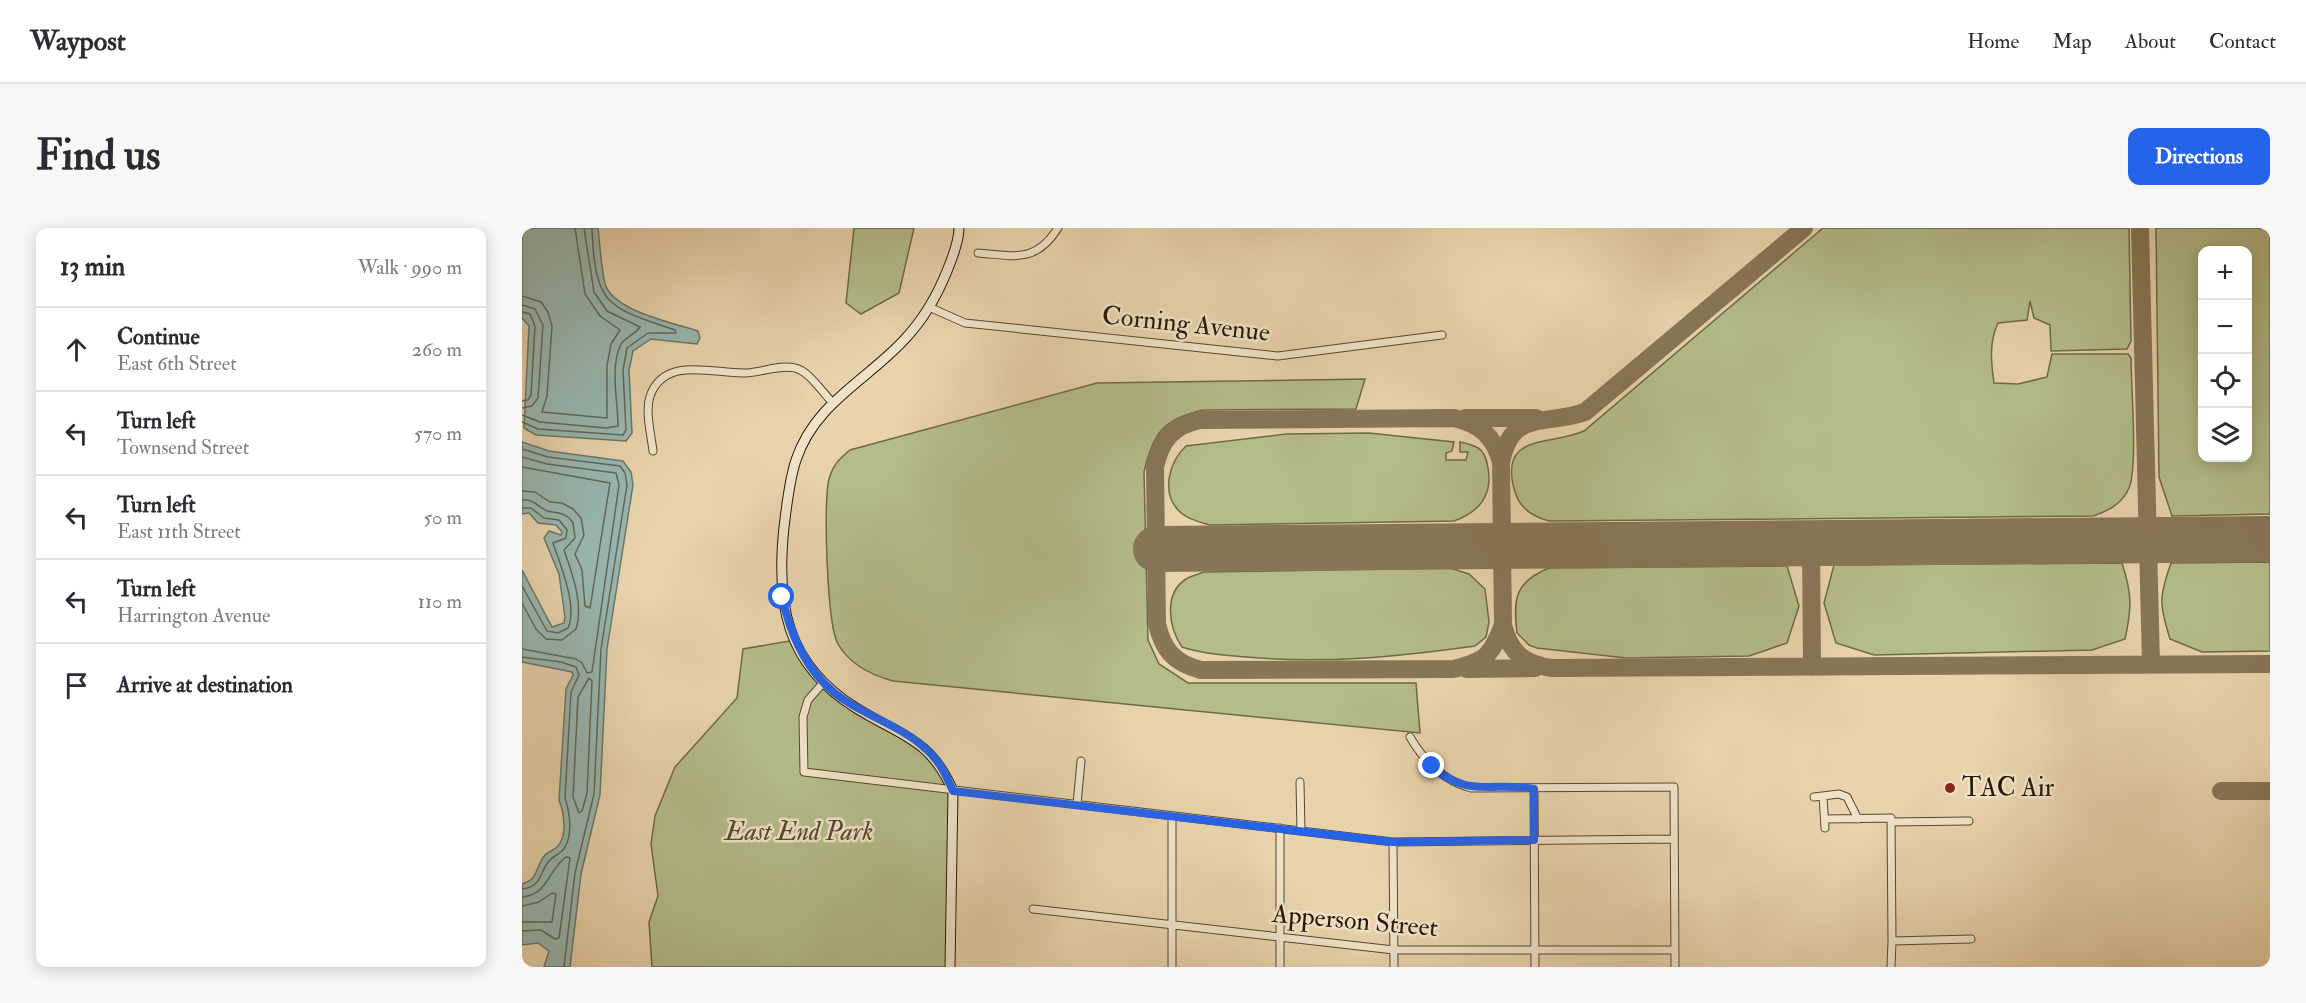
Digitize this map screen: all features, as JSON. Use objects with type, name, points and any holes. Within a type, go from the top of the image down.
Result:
[{"type":"main road","points":[[950,967],[953,791],[945,772],[925,747],[858,709],[823,683],[795,640],[786,617],[780,577],[788,496],[794,468],[805,438],[832,402],[904,340],[928,307],[950,263],[959,228]]},
{"type":"street","points":[[978,254],[1018,256],[1034,254],[1050,241],[1059,228]]},
{"type":"street","name":"Corning Avenue","points":[[928,307],[965,323],[1258,355],[1311,354],[1442,335]]},
{"type":"street","points":[[653,451],[648,406],[650,395],[658,384],[673,372],[687,368],[746,373],[792,367],[802,371],[832,402]]},
{"type":"street","points":[[823,683],[808,700],[803,717],[804,772],[1393,842],[1674,839]]},
{"type":"street","points":[[1410,737],[1432,766],[1455,783],[1471,788],[1674,787],[1675,967]]},
{"type":"street","points":[[1077,804],[1081,761]]},
{"type":"street","points":[[1300,782],[1300,831]]},
{"type":"street","points":[[1534,789],[1535,967]]},
{"type":"street","points":[[1814,797],[1839,794],[1847,797],[1853,819]]},
{"type":"street","points":[[1823,797],[1822,813],[1826,819],[1825,828]]},
{"type":"street","points":[[1172,816],[1172,967]]},
{"type":"street","points":[[1826,819],[1891,818],[1891,967]]},
{"type":"street","points":[[1891,822],[1969,821]]},
{"type":"street","points":[[1280,828],[1280,967]]},
{"type":"street","points":[[1393,842],[1394,967]]},
{"type":"street","name":"Apperson Street","points":[[1033,909],[1394,950],[1675,950]]},
{"type":"street","points":[[1892,941],[1971,939]]},
{"type":"green space","points":[[854,228],[914,228],[899,293],[861,314],[846,303]]},
{"type":"green space","points":[[1823,228],[2129,228],[2131,341],[2127,349],[2051,351],[2050,325],[2034,318],[2030,301],[2027,320],[1998,323],[1993,337],[1992,352],[1994,383],[2018,384],[2047,377],[2052,354],[2128,354],[2131,358],[2133,463],[2132,478],[2123,498],[2109,509],[2093,516],[1549,521],[1533,515],[1524,508],[1517,498],[1511,473],[1514,459],[1520,450],[1543,441],[1584,431]]},
{"type":"green space","points":[[2156,228],[2270,228],[2270,514],[2172,516],[2159,477]]},
{"type":"green space","points":[[1365,379],[1356,409],[1203,410],[1178,418],[1162,430],[1151,447],[1144,472],[1148,640],[1159,664],[1188,683],[1416,683],[1420,733],[893,681],[862,668],[849,658],[838,644],[834,632],[829,589],[826,536],[827,492],[832,470],[850,450],[1097,383]]},
{"type":"green space","points":[[1369,433],[1454,442],[1452,451],[1446,453],[1446,460],[1466,460],[1468,452],[1460,452],[1460,442],[1478,448],[1488,465],[1489,478],[1486,495],[1471,513],[1454,521],[1210,525],[1182,514],[1170,495],[1169,477],[1175,460],[1186,446],[1286,434]]},
{"type":"green space","points":[[2270,562],[2270,651],[2202,652],[2170,639],[2162,601],[2164,584],[2171,563]]},
{"type":"green space","points":[[2122,563],[2130,601],[2125,639],[2092,650],[1874,655],[1836,643],[1824,603],[1834,565]]},
{"type":"green space","points":[[1787,566],[1799,606],[1787,643],[1749,656],[1626,658],[1537,648],[1529,645],[1517,633],[1516,601],[1519,593],[1529,579],[1549,568]]},
{"type":"green space","points":[[1450,568],[1469,574],[1485,589],[1489,622],[1486,637],[1475,646],[1360,658],[1304,660],[1246,657],[1206,653],[1182,647],[1171,621],[1171,602],[1179,585],[1188,578],[1204,572]]},
{"type":"green space","name":"East End Park","points":[[795,640],[823,683],[925,747],[953,791],[950,967],[652,967],[649,922],[658,896],[651,844],[655,816],[675,767],[737,698],[743,649]]},
{"type":"water","points":[[522,228],[598,228],[605,284],[610,293],[632,309],[698,331],[700,338],[697,344],[651,339],[633,351],[629,370],[632,433],[626,441],[536,435],[524,428],[529,326],[522,318]]},
{"type":"water","points":[[522,442],[549,451],[623,461],[631,472],[633,485],[607,649],[600,795],[581,874],[570,967],[544,967],[549,951],[538,943],[522,945],[522,884],[534,876],[542,859],[557,847],[563,837],[563,818],[559,800],[566,689],[573,675],[572,672],[522,662],[522,570],[552,627],[564,623],[565,617],[559,574],[544,538],[549,531],[561,535],[562,532],[556,525],[538,523],[529,513],[522,514]]},
{"type":"taxiway","points":[[1804,228],[1585,412],[1532,422],[1513,434],[1506,446],[1501,463],[1503,625],[1510,643],[1520,656],[1534,664],[1552,668],[2270,664]]},
{"type":"taxiway","points":[[2140,228],[2151,664]]},
{"type":"taxiway","points":[[1501,462],[1494,445],[1485,432],[1454,418],[1200,420],[1182,426],[1169,436],[1164,442],[1155,467],[1157,624],[1166,648],[1184,664],[1201,670],[1453,669],[1473,664],[1485,656],[1495,644],[1503,625]]},
{"type":"taxiway","points":[[1465,418],[1536,418]]},
{"type":"taxiway","points":[[1811,542],[1812,667]]},
{"type":"taxiway","points":[[1467,669],[1535,668]]},
{"type":"taxiway","points":[[2221,791],[2270,791]]},
{"type":"runway","points":[[1156,549],[2270,539]]},
{"type":"place","name":"TAC Air","points":[[1950,788]]},
{"type":"route","points":[[782,597],[786,617],[795,640],[823,683],[842,699],[925,747],[945,772],[953,791],[1393,842],[1534,840],[1534,789],[1526,787],[1471,788],[1455,783],[1432,766]]}]
